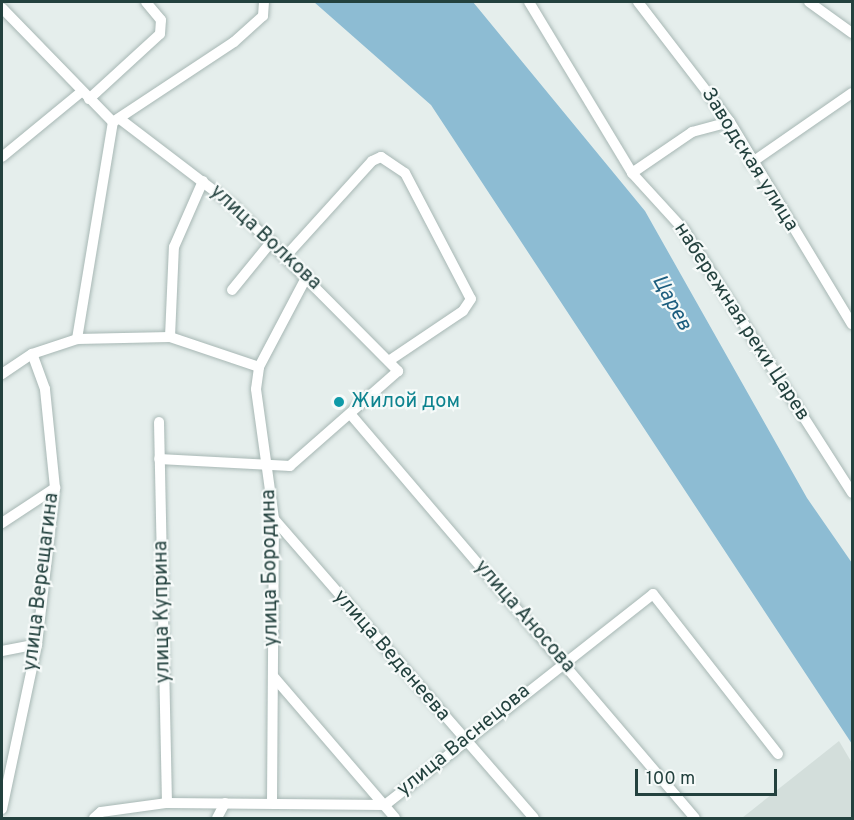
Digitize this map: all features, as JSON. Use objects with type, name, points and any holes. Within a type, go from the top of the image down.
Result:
[{"type":"street","points":[[2,158],[85,96],[163,27],[146,2]]},
{"type":"street","points":[[77,339],[94,216],[116,121],[253,27],[263,16],[264,2]]},
{"type":"street","name":"набережная реки Царев","points":[[529,2],[632,173],[684,230],[852,493]]},
{"type":"street","name":"Заводская улица","points":[[638,2],[730,122],[751,163],[852,324]]},
{"type":"street","points":[[809,2],[852,33]]},
{"type":"street","name":"улица Волкова","points":[[2,8],[85,96],[116,121],[203,181],[272,241],[390,360],[398,371],[352,416]]},
{"type":"street","points":[[751,163],[852,93]]},
{"type":"street","points":[[632,173],[692,132],[730,122]]},
{"type":"street","points":[[286,256],[372,161],[381,157],[405,173],[470,289],[463,311],[390,360]]},
{"type":"street","points":[[170,337],[174,247],[203,181]]},
{"type":"street","points":[[232,290],[272,241]]},
{"type":"street","name":"улица Бородина","points":[[272,801],[274,519],[256,389],[259,367],[307,276]]},
{"type":"street","points":[[2,374],[32,354],[77,339],[170,337],[259,367]]},
{"type":"street","name":"улица Верещагина","points":[[2,809],[38,644],[55,488],[45,389],[32,354]]},
{"type":"street","points":[[159,459],[290,466],[352,416]]},
{"type":"street","name":"улица Аносова","points":[[352,416],[695,819]]},
{"type":"street","name":"улица Куприна","points":[[159,422],[167,802]]},
{"type":"street","points":[[2,523],[55,488]]},
{"type":"street","name":"улица Веденеева","points":[[274,519],[463,740],[534,819]]},
{"type":"street","name":"улица Васнецова","points":[[94,819],[101,812],[167,802],[272,801],[385,805],[640,599],[653,594],[663,601],[778,754]]},
{"type":"street","points":[[2,651],[38,644]]},
{"type":"street","points":[[273,676],[395,819]]},
{"type":"street","points":[[217,819],[225,803]]},
{"type":"shaded area","points":[[839,741],[852,763],[852,818],[742,818]]},
{"type":"water","name":"Царев","points":[[314,2],[473,2],[645,211],[807,498],[852,563],[852,744],[431,105]]},
{"type":"place","name":"Жилой дом","points":[[339,402]]}]
